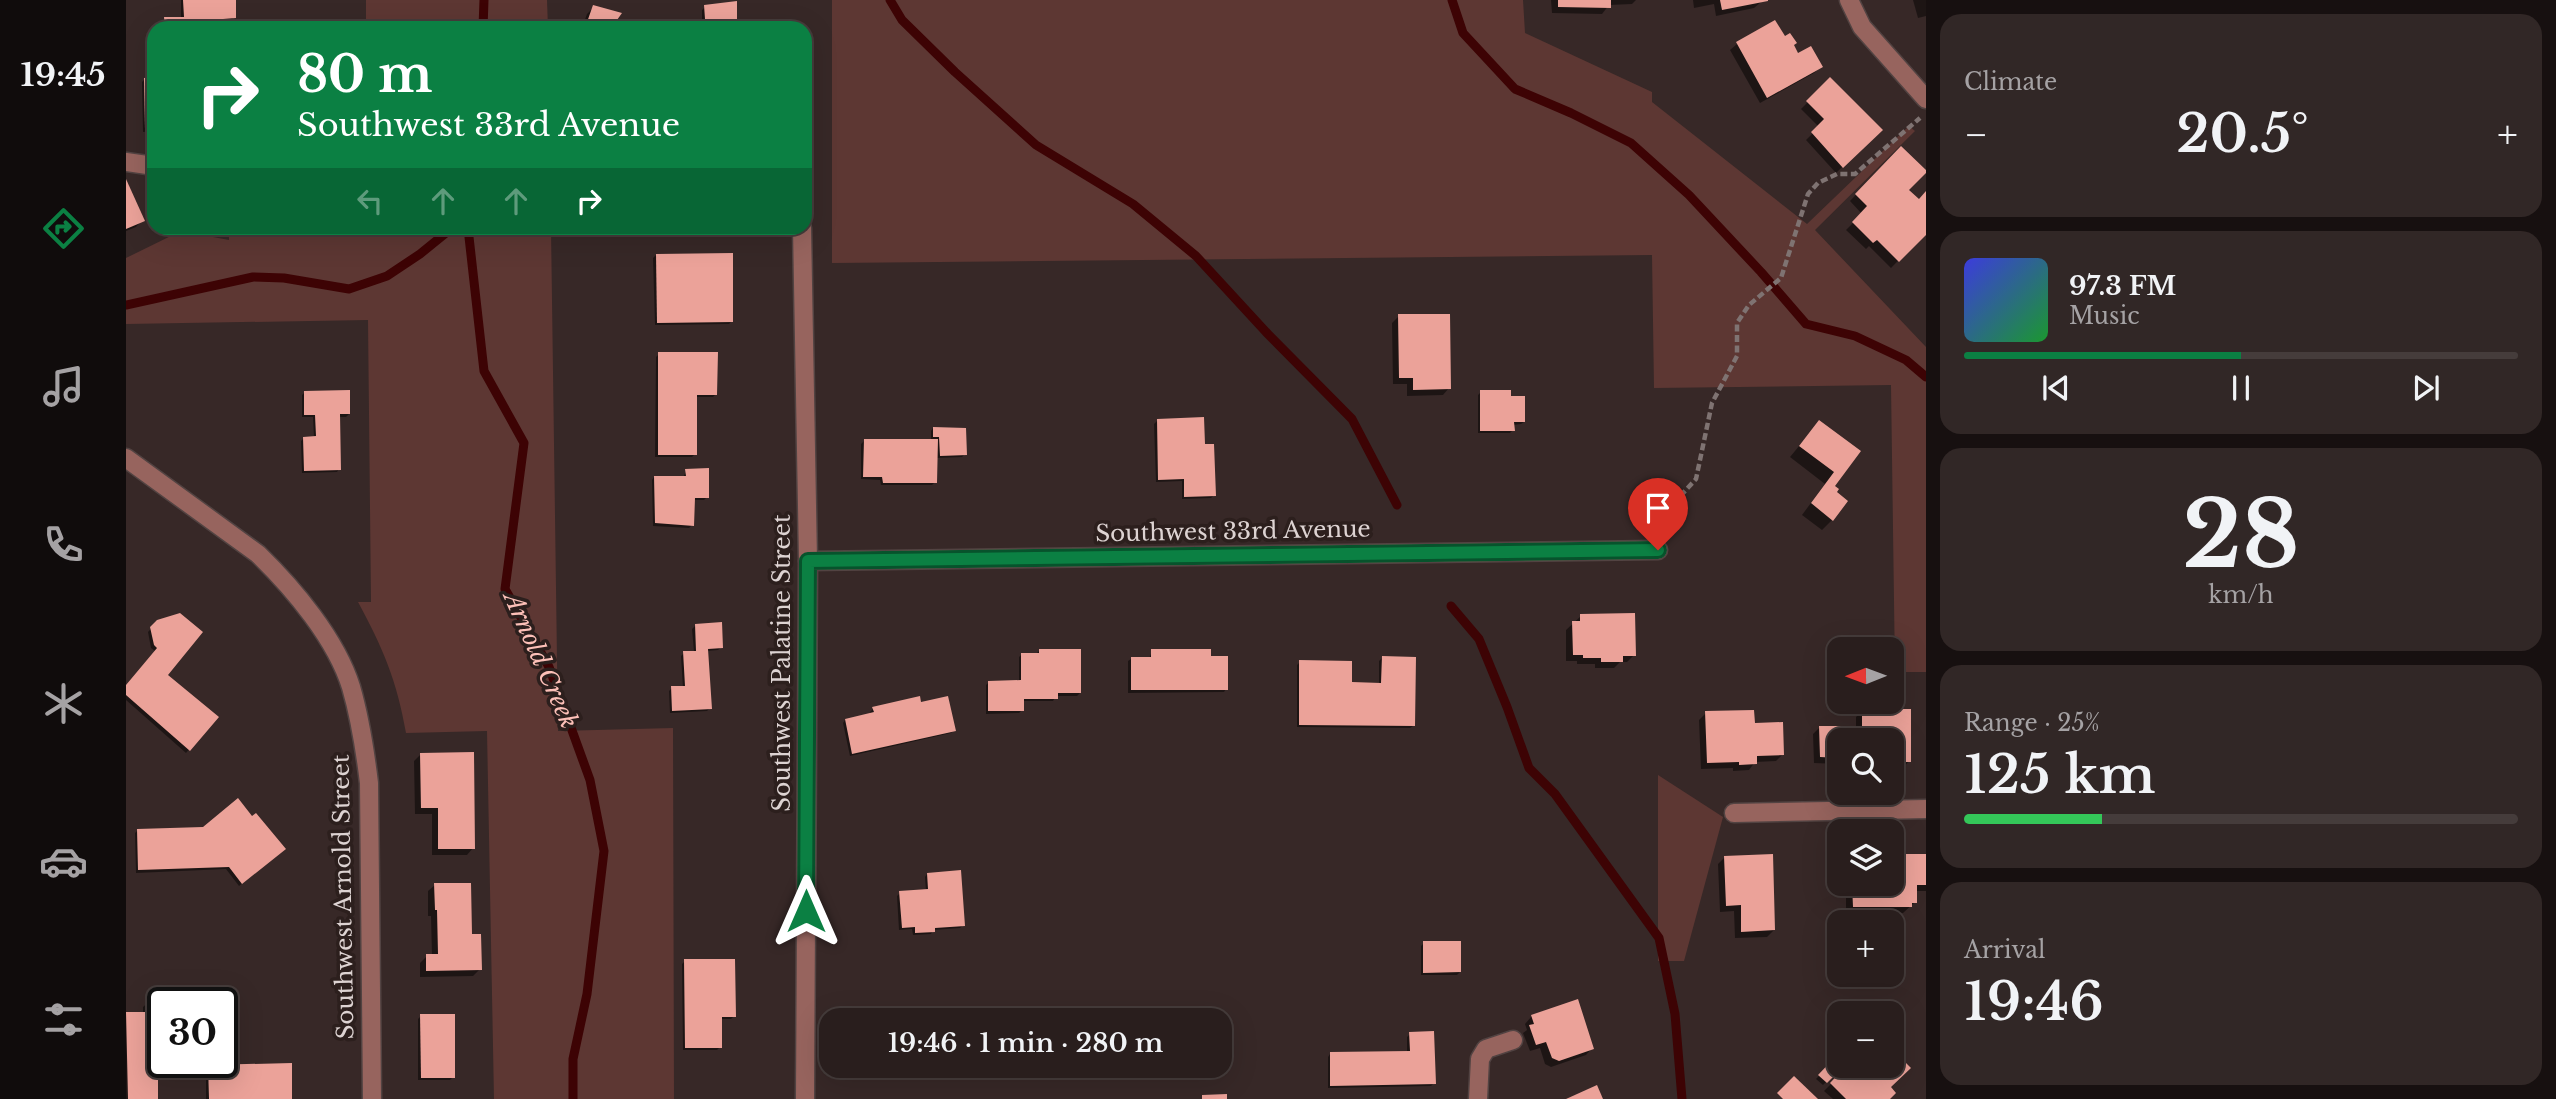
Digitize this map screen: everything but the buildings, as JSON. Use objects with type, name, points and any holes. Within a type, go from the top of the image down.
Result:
[{"type":"street","points":[[1849,0],[1862,27],[1926,99]]},
{"type":"street","points":[[126,162],[147,165]]},
{"type":"street","name":"Southwest Palatine Street","points":[[802,235],[808,561],[805,1099]]},
{"type":"street","name":"Southwest Arnold Street","points":[[126,457],[258,554],[277,573],[323,629],[350,684],[363,736],[369,783],[372,1099]]},
{"type":"street","name":"Southwest 33rd Avenue","points":[[808,561],[1658,550]]},
{"type":"street","points":[[1734,813],[1926,809]]},
{"type":"street","points":[[1478,1099],[1479,1068],[1486,1049],[1513,1040]]},
{"type":"path","points":[[1618,551],[1645,521],[1663,516],[1696,479],[1712,403],[1737,356],[1737,323],[1749,305],[1781,278],[1808,194],[1818,183],[1837,174],[1855,174],[1926,113]]},
{"type":"shaded area","points":[[366,0],[547,0],[548,21],[366,21]]},
{"type":"shaded area","points":[[832,0],[1523,0],[1525,33],[1652,92],[1652,102],[1807,224],[1909,126],[1915,131],[1815,230],[1926,347],[1926,672],[1904,672],[1904,637],[1895,637],[1891,385],[1654,388],[1652,255],[832,263]]},
{"type":"shaded area","points":[[173,235],[202,235],[229,240],[229,235],[551,235],[558,731],[673,728],[674,1099],[494,1099],[487,731],[406,733],[388,665],[358,602],[371,602],[368,320],[126,324],[126,258]]},
{"type":"shaded area","points":[[1658,775],[1723,817],[1684,961],[1658,961]]},
{"type":"waterway","name":"Arnold Creek","points":[[483,21],[484,0]]},
{"type":"waterway","points":[[890,0],[902,20],[1036,145],[1133,204],[1196,256],[1352,419],[1397,505]]},
{"type":"waterway","points":[[1452,0],[1463,33],[1515,89],[1631,143],[1689,195],[1806,324],[1855,336],[1906,360],[1926,377]]},
{"type":"waterway","points":[[126,305],[253,277],[284,278],[349,289],[387,276],[443,235]]},
{"type":"waterway","name":"Arnold Creek","points":[[469,235],[484,371],[524,443],[505,589],[549,667],[590,780],[604,851],[587,994],[573,1059],[573,1099]]},
{"type":"waterway","points":[[1451,606],[1479,639],[1529,768],[1555,794],[1659,938],[1675,1014],[1682,1099]]},
{"type":"route","points":[[806,911],[808,561],[1658,550]]}]
